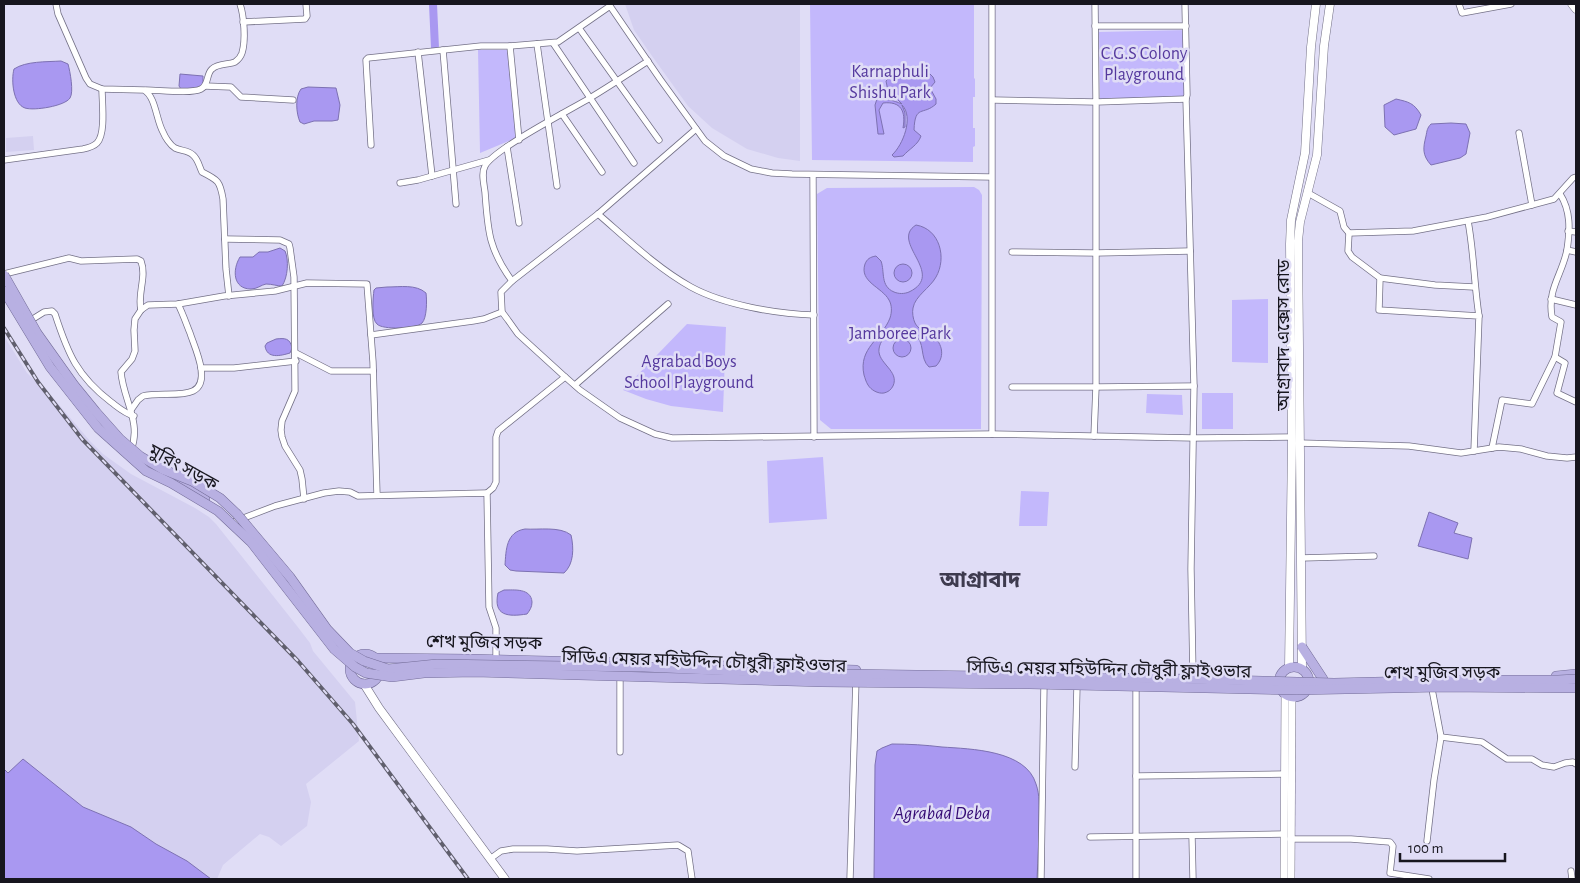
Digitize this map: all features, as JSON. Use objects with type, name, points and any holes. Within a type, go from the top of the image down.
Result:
[{"type":"highway","points":[[4,274],[37,333],[74,385],[120,439],[140,456],[162,469],[192,481],[220,498],[238,514],[290,577],[327,629],[350,653],[364,661],[388,669],[437,664],[516,665],[780,673],[1190,678],[1334,683],[1576,679]]},
{"type":"highway","name":"সিডিএ মেয়র মহিউদ্দিন চৌধুরী ফ্লাইওভার","points":[[4,291],[50,367],[98,428],[146,471],[172,482],[218,511],[251,542],[334,649],[355,667],[366,673],[392,677],[424,673],[475,672],[832,682],[1297,690],[1442,687],[1576,688]]},
{"type":"highway","name":"মুরিং সড়ক","points":[[4,296],[50,373],[98,428],[128,456],[192,490],[219,508],[233,522],[324,642],[350,666]]},
{"type":"highway","points":[[1302,647],[1323,679]]},
{"type":"highway","points":[[360,654],[369,654],[377,658],[381,666],[379,676],[373,682],[364,684],[353,678],[350,666],[353,660],[360,654]]},
{"type":"highway","name":"শেখ মুজিব সড়ক","points":[[377,658],[496,659],[856,670],[1279,677]]},
{"type":"highway","points":[[1289,668],[1302,669],[1309,679],[1307,690],[1299,697],[1286,694],[1279,685],[1279,677],[1289,668]]},
{"type":"highway","name":"শেখ মুজিব সড়ক","points":[[379,676],[424,670],[471,670],[1044,686],[1136,686],[1286,694]]},
{"type":"highway","name":"শেখ মুজিব সড়ক","points":[[1309,679],[1553,676],[1576,674]]},
{"type":"highway","name":"শেখ মুজিব সড়ক","points":[[1307,690],[1555,690],[1576,688]]},
{"type":"main road","name":"আগ্রাবাদ এক্সেস রোড","points":[[1289,668],[1292,437],[1290,244],[1291,220],[1305,153],[1311,47],[1316,4]]},
{"type":"main road","name":"আগ্রাবাদ এক্সেস রোড","points":[[1302,669],[1298,241],[1300,222],[1317,156],[1324,46],[1330,4]]},
{"type":"main road","points":[[1572,4],[1576,9]]},
{"type":"main road","points":[[1296,195],[1306,197]]},
{"type":"main road","points":[[364,684],[385,716],[504,879]]},
{"type":"street","points":[[56,4],[58,14],[86,78],[90,84],[102,89],[197,90],[205,86],[231,86],[241,97],[293,100]]},
{"type":"street","points":[[205,86],[212,68],[235,62],[240,58],[243,44],[243,22],[240,4]]},
{"type":"street","points":[[243,22],[305,19],[307,16],[306,4]]},
{"type":"street","points":[[992,4],[992,434]]},
{"type":"street","points":[[1094,436],[1096,388],[1095,4]]},
{"type":"street","points":[[1185,4],[1194,386],[1193,676]]},
{"type":"street","points":[[1460,4],[1462,13],[1510,4]]},
{"type":"street","points":[[371,145],[366,60],[371,57],[481,46],[510,46],[558,42],[610,6],[705,140],[724,156],[751,169],[772,173],[813,175],[991,177]]},
{"type":"street","points":[[1095,26],[1186,26]]},
{"type":"street","points":[[579,28],[659,140]]},
{"type":"street","points":[[553,43],[634,163]]},
{"type":"street","points":[[536,44],[557,186]]},
{"type":"street","points":[[510,46],[519,140]]},
{"type":"street","points":[[443,50],[456,204]]},
{"type":"street","points":[[418,52],[432,176]]},
{"type":"street","points":[[512,280],[501,265],[490,241],[484,167],[489,160],[507,147],[648,61]]},
{"type":"street","points":[[4,160],[83,150],[99,142],[102,129],[102,89]]},
{"type":"street","points":[[144,90],[149,93],[160,126],[170,142],[174,147],[192,154],[202,172],[214,177],[221,188],[229,296]]},
{"type":"street","points":[[993,100],[1096,102],[1186,99]]},
{"type":"street","points":[[562,114],[602,172]]},
{"type":"street","points":[[696,129],[598,214],[512,280],[501,292],[502,312],[518,334],[565,377],[620,418],[655,434],[672,438],[992,434],[1194,438],[1292,437]]},
{"type":"street","points":[[1519,133],[1532,205]]},
{"type":"street","points":[[507,147],[519,223]]},
{"type":"street","points":[[400,182],[418,180],[489,160]]},
{"type":"street","points":[[813,175],[814,437]]},
{"type":"street","points":[[1349,233],[1413,231],[1468,222],[1554,199],[1576,176]]},
{"type":"street","points":[[1492,448],[1502,400],[1532,404],[1555,357],[1562,322],[1552,317],[1551,293],[1566,250],[1569,218],[1566,204],[1560,194]]},
{"type":"street","points":[[1306,197],[1340,211],[1344,227],[1349,233],[1348,252],[1380,278],[1435,285],[1474,287]]},
{"type":"street","points":[[598,214],[656,262],[691,287],[708,295],[724,301],[755,308],[800,315],[814,315]]},
{"type":"street","points":[[1468,222],[1474,287],[1479,316],[1474,451]]},
{"type":"street","points":[[1568,232],[1576,232]]},
{"type":"street","points":[[225,239],[280,240],[289,244],[292,255],[296,353],[295,391],[282,421],[281,430],[286,446],[300,470],[304,499]]},
{"type":"street","points":[[1566,250],[1576,252]]},
{"type":"street","points":[[1012,252],[1190,252]]},
{"type":"street","points":[[4,274],[69,258],[81,261],[138,260],[141,261],[143,274],[140,310]]},
{"type":"street","points":[[1380,278],[1379,310],[1479,316]]},
{"type":"street","points":[[128,456],[133,448],[135,430],[121,372],[132,359],[135,351],[135,319],[140,310],[148,305],[178,304],[275,290],[307,283],[367,284],[373,370],[377,495]]},
{"type":"street","points":[[1551,300],[1576,305]]},
{"type":"street","points":[[132,413],[138,400],[143,396],[193,391],[198,387],[201,380],[198,353],[178,304]]},
{"type":"street","points":[[575,385],[668,304]]},
{"type":"street","points":[[21,326],[44,312],[52,311],[55,314],[78,370],[104,397],[120,410],[127,414],[132,413]]},
{"type":"street","points":[[371,335],[473,321],[502,312]]},
{"type":"street","points":[[296,353],[331,371],[373,370]]},
{"type":"street","points":[[1555,357],[1565,363],[1557,393],[1576,402]]},
{"type":"street","points":[[201,368],[234,368],[296,361]]},
{"type":"street","points":[[233,522],[275,506],[339,491],[350,492],[358,496],[487,493],[494,488],[496,482],[496,437],[498,431],[565,377]]},
{"type":"street","points":[[1012,387],[1194,386]]},
{"type":"street","points":[[1299,443],[1408,446],[1460,453],[1499,447],[1520,449],[1547,456],[1576,457]]},
{"type":"street","points":[[487,493],[489,607],[496,628],[496,659]]},
{"type":"street","points":[[1301,558],[1374,556]]},
{"type":"street","points":[[850,879],[856,670]]},
{"type":"street","points":[[620,674],[620,752]]},
{"type":"street","points":[[1041,879],[1044,686]]},
{"type":"street","points":[[1075,767],[1078,686]]},
{"type":"street","points":[[1136,686],[1136,879]]},
{"type":"street","points":[[1427,840],[1441,737],[1432,689]]},
{"type":"street","points":[[1286,694],[1285,774],[1287,837],[1291,879]]},
{"type":"street","points":[[1284,879],[1287,837],[1286,694]]},
{"type":"street","points":[[1441,737],[1482,742],[1508,759],[1532,759],[1542,765],[1554,767],[1565,763],[1576,764]]},
{"type":"street","points":[[1136,776],[1285,774]]},
{"type":"street","points":[[1192,836],[1193,879]]},
{"type":"street","points":[[1090,837],[1287,837],[1390,842],[1393,846],[1390,873],[1429,879]]},
{"type":"street","points":[[490,859],[501,851],[513,849],[577,851],[678,845],[688,852],[692,879]]},
{"type":"street","points":[[1571,871],[1572,879]]},
{"type":"shaded area","points":[[625,4],[800,4],[800,161],[778,158],[747,149],[712,128],[688,106],[652,56],[634,30]]},
{"type":"shaded area","points":[[33,136],[34,150],[6,152],[6,138]]},
{"type":"shaded area","points":[[4,336],[27,373],[54,399],[103,454],[131,474],[195,508],[216,524],[310,643],[313,651],[355,702],[359,741],[306,784],[311,802],[307,826],[281,846],[269,837],[260,834],[223,865],[217,879],[211,879],[187,861],[156,844],[131,827],[83,807],[23,759],[8,774],[4,769]]},
{"type":"green space","name":"Karnaphuli Shishu Park","points":[[810,4],[974,4],[975,97],[973,97],[973,128],[975,128],[975,146],[973,147],[973,162],[812,160]]},
{"type":"green space","name":"C.G.S Colony Playground","points":[[1188,30],[1189,97],[1100,99],[1099,32]]},
{"type":"green space","points":[[478,50],[508,50],[516,138],[480,153]]},
{"type":"green space","name":"Jamboree Park","points":[[974,187],[982,195],[981,429],[831,429],[820,420],[817,194],[827,188]]},
{"type":"green space","points":[[1268,299],[1268,363],[1232,362],[1232,300]]},
{"type":"green space","name":"Agrabad Boys School Playground","points":[[687,324],[726,327],[723,412],[671,406],[623,390]]},
{"type":"green space","points":[[1202,393],[1233,393],[1233,429],[1202,429]]},
{"type":"green space","points":[[1147,394],[1182,395],[1183,415],[1146,413]]},
{"type":"green space","points":[[823,457],[827,519],[769,523],[767,461]]},
{"type":"green space","points":[[1021,491],[1049,492],[1047,526],[1019,526]]},
{"type":"water","points":[[61,61],[68,64],[69,67],[72,86],[70,98],[62,103],[42,108],[29,109],[21,106],[15,97],[14,69],[30,63]]},
{"type":"water","points":[[180,74],[203,76],[203,84],[199,88],[181,89],[179,86]]},
{"type":"water","points":[[930,74],[935,82],[930,88],[936,99],[936,104],[920,112],[916,117],[914,130],[921,136],[918,142],[903,156],[894,157],[892,155],[900,145],[906,131],[907,116],[902,105],[905,113],[905,127],[903,128],[904,117],[901,108],[894,104],[883,103],[879,110],[884,134],[878,134],[875,105],[877,99],[890,100],[902,104],[897,99],[889,96],[886,81],[892,75],[908,77]]},
{"type":"water","points":[[308,87],[336,88],[340,105],[338,120],[314,121],[304,124],[300,122],[297,110],[298,96],[301,89]]},
{"type":"water","points":[[1396,99],[1411,104],[1421,115],[1416,129],[1394,135],[1385,127],[1384,105]]},
{"type":"water","points":[[1431,124],[1466,124],[1470,133],[1466,154],[1460,158],[1431,165],[1424,151],[1428,128]]},
{"type":"water","points":[[916,225],[931,232],[936,238],[941,253],[941,261],[936,277],[914,304],[913,318],[921,330],[934,337],[940,345],[941,358],[936,366],[929,367],[924,359],[918,337],[904,330],[893,332],[884,338],[879,354],[891,371],[894,381],[893,386],[889,391],[879,393],[867,384],[864,375],[864,358],[890,318],[891,306],[886,295],[868,280],[864,270],[865,264],[869,258],[876,256],[881,261],[887,286],[894,292],[907,293],[919,285],[922,276],[921,267],[909,240],[910,232]]},
{"type":"water","points":[[280,248],[285,251],[287,264],[286,278],[282,286],[266,284],[251,289],[241,286],[235,273],[240,257],[253,257],[259,252],[268,252]]},
{"type":"water","points":[[903,264],[909,267],[912,273],[909,279],[903,282],[897,279],[894,273],[897,267]]},
{"type":"water","points":[[387,287],[413,287],[426,293],[424,321],[413,327],[399,328],[385,327],[377,324],[373,313],[374,290]]},
{"type":"water","points":[[276,339],[288,340],[292,348],[290,353],[274,356],[268,353],[265,346]]},
{"type":"water","points":[[902,339],[908,342],[911,348],[908,354],[902,357],[896,354],[893,348],[896,342]]},
{"type":"water","points":[[1429,512],[1458,523],[1454,533],[1472,538],[1468,559],[1418,546]]},
{"type":"water","points":[[525,529],[555,529],[571,535],[573,545],[572,556],[570,565],[564,573],[516,571],[510,570],[505,565],[508,542],[514,534]]},
{"type":"water","points":[[504,590],[521,591],[529,594],[532,604],[527,614],[508,615],[500,611],[497,601],[498,593]]},
{"type":"water","name":"Agrabad Deba","points":[[892,744],[982,751],[1010,758],[1021,764],[1030,773],[1038,792],[1037,879],[874,879],[875,765],[877,751]]},
{"type":"water","points":[[23,759],[83,807],[131,827],[156,844],[187,861],[211,879],[4,879],[4,769],[8,773]]},
{"type":"waterway","points":[[433,4],[435,48]]},
{"type":"railway","points":[[4,328],[38,382],[82,439],[298,661],[353,724],[468,879]]},
{"type":"district","name":"আগ্রাবাদ","points":[[980,580]]}]
